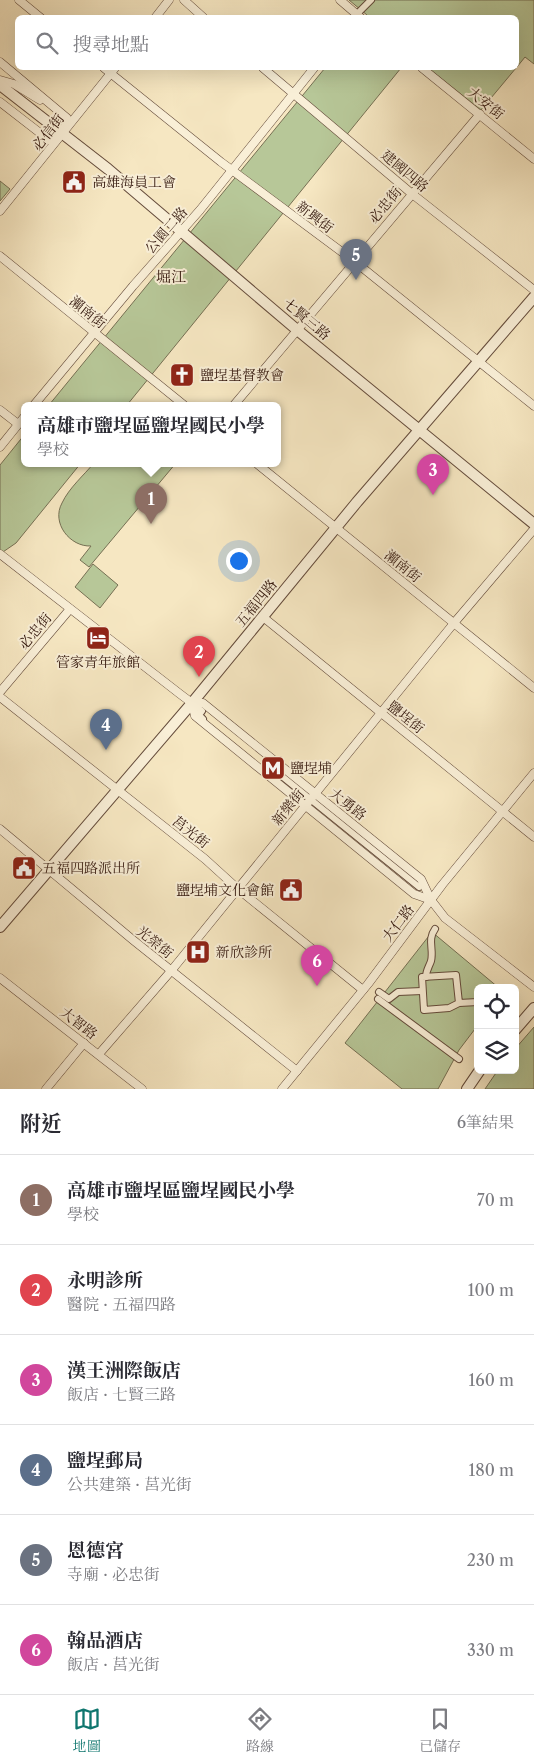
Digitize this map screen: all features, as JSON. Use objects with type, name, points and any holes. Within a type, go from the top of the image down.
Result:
[{"type":"street","points":[[19,0],[37,15]]},
{"type":"street","points":[[157,15],[169,0]]},
{"type":"street","points":[[184,0],[201,15]]},
{"type":"street","points":[[340,0],[357,15]]},
{"type":"street","points":[[359,15],[371,0]]},
{"type":"street","points":[[0,62],[67,118],[63,134],[49,140],[0,102]]},
{"type":"street","name":"必信街","points":[[0,211],[113,70]]},
{"type":"street","name":"新興街","points":[[113,70],[232,170],[354,261],[534,406]]},
{"type":"street","name":"建國四路","points":[[266,70],[412,193],[534,290]]},
{"type":"street","name":"公園二路","points":[[36,402],[94,332],[182,231],[312,70]]},
{"type":"street","name":"大安街","points":[[425,70],[534,159]]},
{"type":"street","points":[[0,80],[14,84],[59,111]]},
{"type":"street","name":"七賢三路","points":[[0,85],[182,231],[296,329],[534,524]]},
{"type":"street","name":"必忠街","points":[[236,402],[296,329],[480,114]]},
{"type":"street","name":"瀨南街","points":[[0,256],[180,402]]},
{"type":"street","name":"五福四路","points":[[0,927],[192,703],[419,429],[534,297]]},
{"type":"street","points":[[0,410],[18,424]]},
{"type":"street","points":[[0,446],[21,421]]},
{"type":"street","name":"瀨南街","points":[[261,467],[534,688]]},
{"type":"street","name":"新樂街","points":[[99,1054],[172,971],[454,623],[534,529]]},
{"type":"street","name":"大勇路","points":[[0,554],[192,703],[203,703],[414,894],[431,900]]},
{"type":"street","name":"必忠街","points":[[0,692],[70,609]]},
{"type":"street","name":"鹽埕街","points":[[263,617],[534,837]]},
{"type":"street","name":"莒光街","points":[[0,697],[205,859],[238,889],[363,990]]},
{"type":"street","name":"大勇路","points":[[192,703],[195,716],[421,879],[431,900],[445,918],[534,987]]},
{"type":"street","name":"大仁路","points":[[282,1089],[363,990],[431,900],[534,773]]},
{"type":"street","points":[[311,800],[419,887]]},
{"type":"street","name":"光榮街","points":[[0,829],[297,1071]]},
{"type":"street","points":[[426,976],[426,970],[432,959],[430,941],[436,929]]},
{"type":"street","points":[[459,1002],[456,975],[422,977],[424,1010],[449,1008],[459,1002],[474,1002]]},
{"type":"street","name":"大智路","points":[[0,978],[142,1089]]},
{"type":"street","points":[[422,991],[398,992],[389,999],[378,996],[459,1059]]},
{"type":"street","points":[[516,1029],[534,1008]]},
{"type":"street","points":[[46,1089],[84,1043]]},
{"type":"street","points":[[467,1089],[477,1074]]},
{"type":"green space","points":[[349,0],[534,0],[534,64],[525,57],[519,64],[519,15],[367,15]]},
{"type":"green space","points":[[323,70],[399,70],[129,402],[51,402]]},
{"type":"green space","points":[[431,70],[514,70],[481,110]]},
{"type":"green space","points":[[0,181],[10,189],[0,201]]},
{"type":"green space","points":[[21,439],[21,467],[78,467],[16,543],[0,554],[0,465]]},
{"type":"green space","points":[[90,467],[173,467],[89,567],[80,560],[91,546],[76,543],[70,538],[64,532],[59,518],[62,503]]},
{"type":"green space","points":[[93,564],[118,585],[100,608],[75,587]]},
{"type":"green space","points":[[432,932],[494,984],[474,984],[474,1030],[459,1050],[438,1089],[402,1089],[345,1043]]},
{"type":"green space","points":[[534,1027],[534,1089],[485,1089],[495,1074],[519,1074],[519,1044]]},
{"type":"place","name":"高雄海員工會","points":[[74,182]]},
{"type":"place","name":"恩德宮","points":[[356,280]]},
{"type":"place","name":"鹽埕基督教會","points":[[182,375]]},
{"type":"place","name":"漢王洲際飯店","points":[[433,495]]},
{"type":"place","name":"高雄市鹽埕區鹽埕國民小學","points":[[151,524]]},
{"type":"place","name":"管家青年旅館","points":[[98,638]]},
{"type":"place","name":"永明診所","points":[[199,677]]},
{"type":"place","name":"鹽埕郵局","points":[[106,750]]},
{"type":"place","name":"鹽埕埔","points":[[273,768]]},
{"type":"place","name":"五福四路派出所","points":[[24,868]]},
{"type":"place","name":"鹽埕埔文化會館","points":[[291,890]]},
{"type":"place","name":"新欣診所","points":[[198,952]]},
{"type":"place","name":"翰品酒店","points":[[317,986]]},
{"type":"district","name":"堀江","points":[[171,276]]}]
